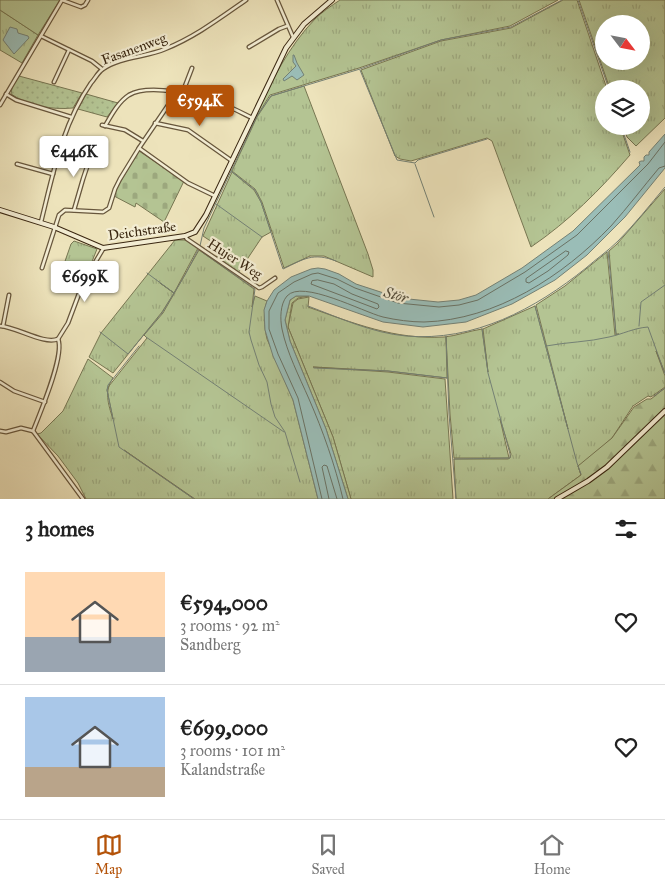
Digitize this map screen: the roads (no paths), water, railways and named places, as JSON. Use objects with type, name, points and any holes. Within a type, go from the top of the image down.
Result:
[{"type":"street","points":[[0,104],[62,0],[81,7],[88,0]]},
{"type":"street","name":"Fasanenweg","points":[[41,223],[60,147],[84,94],[102,69],[164,50],[206,28],[246,0]]},
{"type":"street","points":[[277,0],[293,37]]},
{"type":"street","points":[[185,236],[195,232],[199,227],[276,66],[293,37],[310,18],[332,0]]},
{"type":"street","points":[[248,47],[287,26]]},
{"type":"street","points":[[41,36],[102,69]]},
{"type":"street","points":[[54,82],[69,50]]},
{"type":"street","points":[[182,94],[192,68]]},
{"type":"street","points":[[143,141],[125,130],[103,125],[128,96],[148,90],[162,90],[219,103],[252,118]]},
{"type":"street","points":[[42,268],[54,227],[61,212],[65,210],[103,212],[109,208],[115,189],[138,148],[172,98],[173,93]]},
{"type":"street","points":[[6,94],[16,100],[72,117]]},
{"type":"street","points":[[154,124],[188,130],[232,161]]},
{"type":"street","points":[[138,148],[184,181],[215,196]]},
{"type":"street","points":[[74,211],[92,152]]},
{"type":"street","points":[[17,164],[53,174]]},
{"type":"street","points":[[0,210],[54,227],[103,248],[83,283],[68,322],[58,339],[60,346],[45,402],[33,431]]},
{"type":"street","name":"Deichstraße","points":[[103,248],[185,236]]},
{"type":"street","name":"Hujer Weg","points":[[185,236],[258,288],[261,288],[275,278]]},
{"type":"street","points":[[9,295],[2,326],[49,341],[58,339]]},
{"type":"street","points":[[0,382],[14,391],[45,402]]},
{"type":"street","points":[[558,499],[607,467],[665,411]]},
{"type":"street","points":[[0,431],[6,432],[21,428],[33,431],[83,499]]},
{"type":"water","points":[[10,27],[17,29],[18,33],[29,38],[14,54],[3,40]]},
{"type":"water","points":[[293,55],[304,75],[297,80],[292,76],[284,81],[283,79],[296,66],[293,62]]},
{"type":"water","points":[[665,134],[665,168],[625,217],[587,255],[555,280],[512,304],[466,322],[423,327],[383,322],[309,296],[296,296],[290,300],[285,320],[290,341],[326,429],[348,499],[318,499],[293,400],[273,356],[265,330],[264,310],[274,290],[291,277],[318,268],[339,274],[356,284],[399,298],[438,302],[459,300],[476,295],[522,268],[573,231],[640,165],[639,162],[644,161],[644,157],[649,155],[649,152]]},
{"type":"waterway","points":[[200,246],[204,228],[257,116],[271,96],[360,69],[441,40],[511,27],[562,0]]},
{"type":"waterway","points":[[578,0],[606,80]]},
{"type":"waterway","points":[[360,70],[397,160],[415,163],[418,160],[487,139]]},
{"type":"waterway","points":[[624,135],[630,152]]},
{"type":"waterway","points":[[415,164],[434,217]]},
{"type":"waterway","points":[[231,171],[255,190],[261,202],[283,269],[315,257],[336,261]]},
{"type":"waterway","points":[[308,306],[381,332],[406,336],[456,334],[479,328],[525,309],[546,297],[586,268],[618,241],[665,187]]},
{"type":"waterway","points":[[216,204],[262,237]]},
{"type":"waterway","points":[[100,332],[128,354],[162,313],[198,250]]},
{"type":"waterway","points":[[608,251],[616,334]]},
{"type":"waterway","points":[[202,252],[255,289],[249,332],[259,365],[267,382],[275,417],[285,432],[300,482]]},
{"type":"waterway","points":[[147,273],[174,293]]},
{"type":"waterway","points":[[639,326],[641,302],[665,285]]},
{"type":"waterway","points":[[535,306],[581,474]]},
{"type":"waterway","points":[[546,346],[601,339],[648,327],[665,374]]},
{"type":"waterway","points":[[454,459],[510,458],[488,373],[482,328]]},
{"type":"waterway","points":[[446,336],[449,414],[456,499]]},
{"type":"waterway","points":[[146,337],[284,432]]},
{"type":"waterway","points":[[139,346],[108,385],[107,390],[119,447],[194,499]]},
{"type":"waterway","points":[[314,368],[388,371],[447,378]]},
{"type":"waterway","points":[[654,396],[665,388]]},
{"type":"water label","name":"Stör","points":[[396,295]]}]
